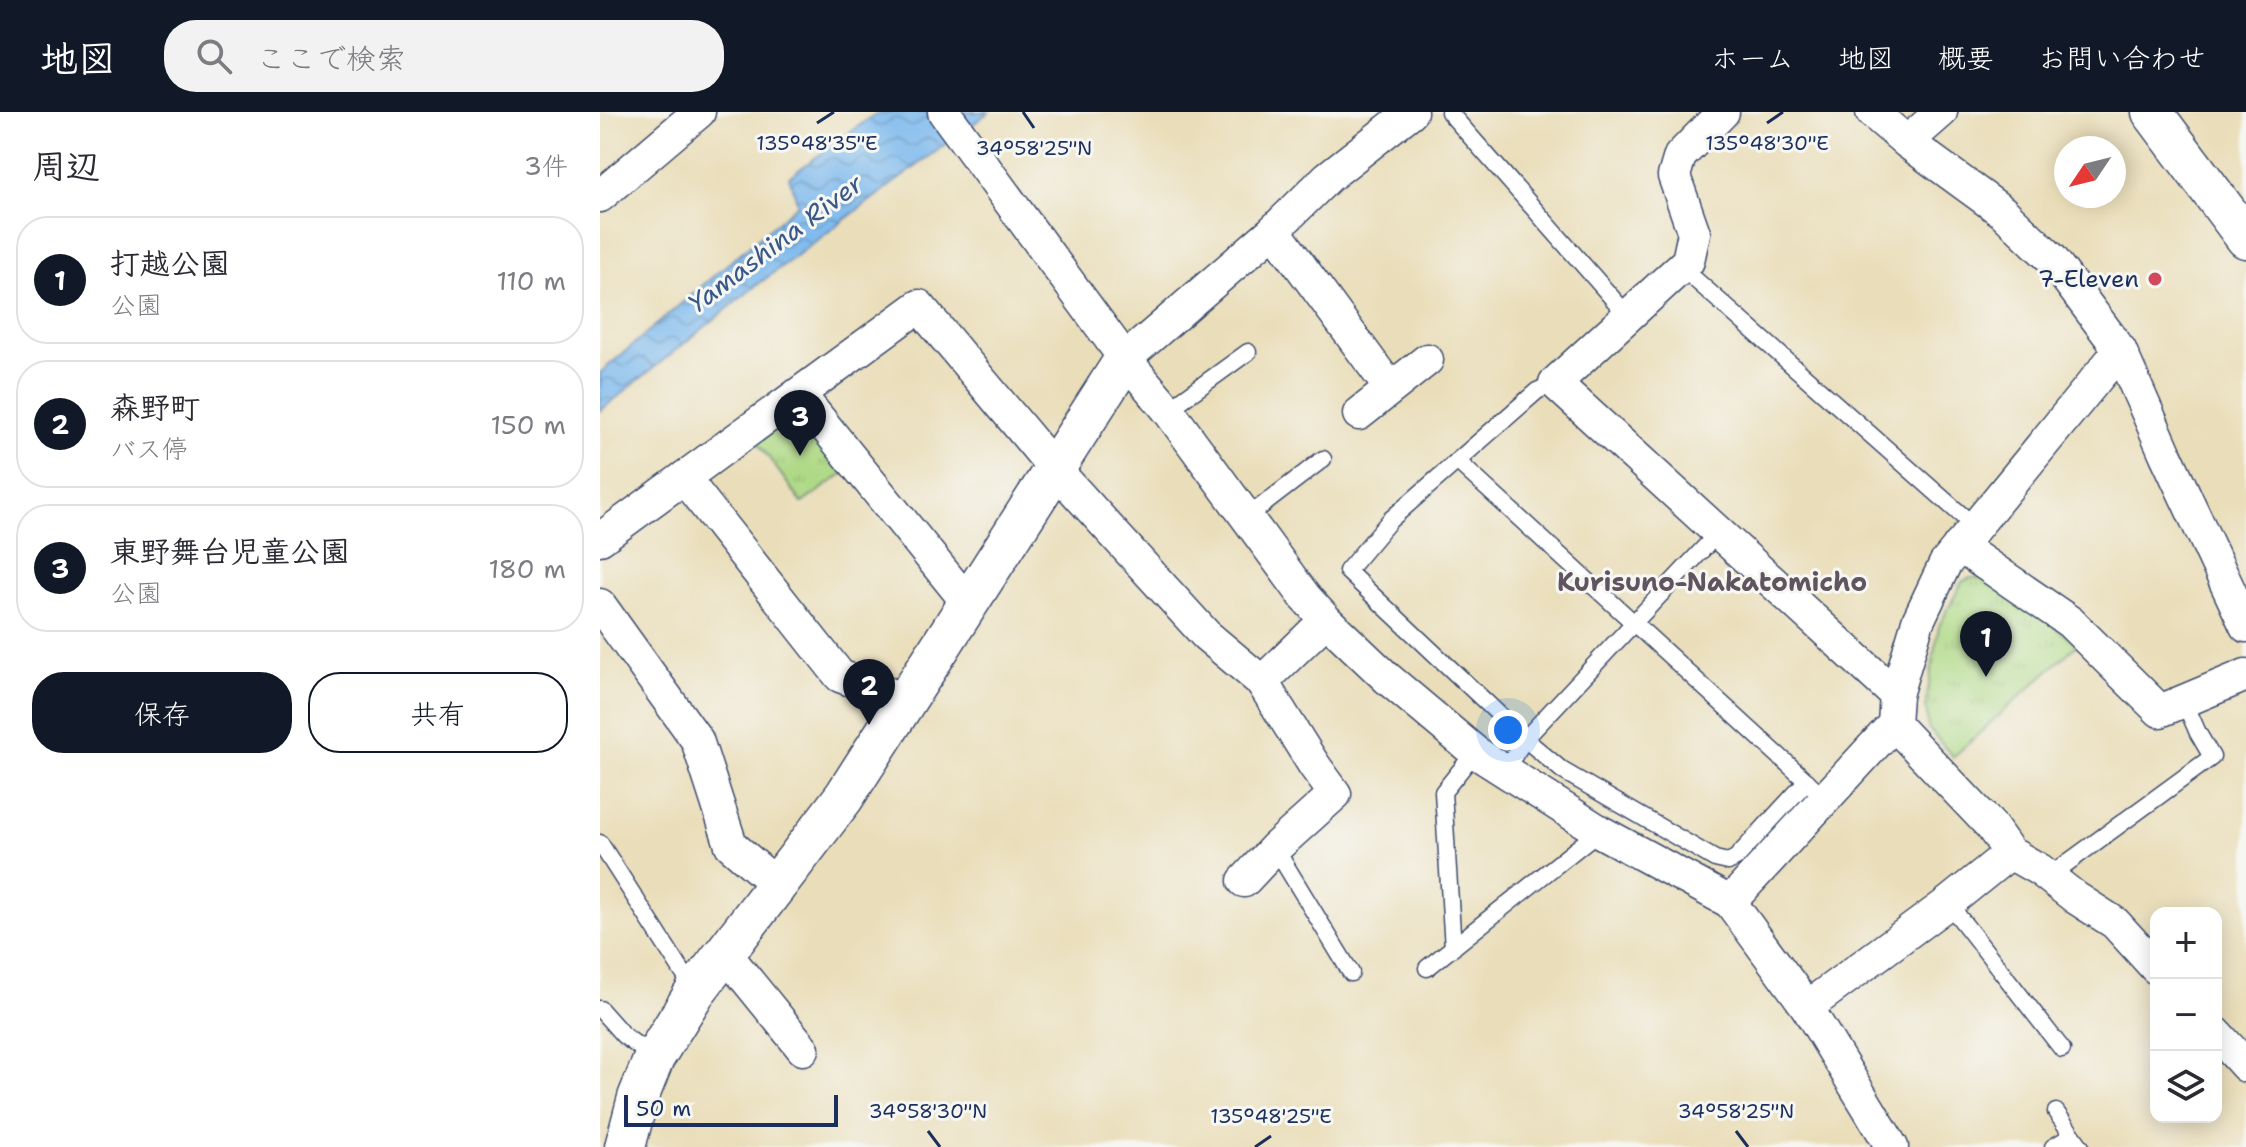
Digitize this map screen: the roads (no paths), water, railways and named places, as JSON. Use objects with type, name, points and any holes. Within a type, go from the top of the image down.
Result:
[{"type":"street","points":[[600,196],[699,112]]},
{"type":"street","points":[[944,112],[1125,359],[1168,410],[1305,597],[1326,620],[1387,678],[1475,752],[1599,831],[1730,902],[1807,1007],[1892,1147]]},
{"type":"street","points":[[625,1147],[638,1098],[654,1058],[695,992],[844,797],[1125,359],[1274,230],[1328,177],[1411,112]]},
{"type":"street","points":[[1723,112],[1680,156],[1674,176],[1694,233],[1688,261],[1555,383],[1719,532],[1895,709],[2010,853],[2115,923],[2150,961]]},
{"type":"street","points":[[1872,112],[1907,142],[2003,212],[2036,243],[2052,259],[2120,350],[2246,626]]},
{"type":"street","points":[[1907,142],[1941,112]]},
{"type":"street","points":[[2152,112],[2246,238]]},
{"type":"street","points":[[1274,230],[1390,388]]},
{"type":"street","points":[[600,539],[919,306],[1054,468],[1206,635],[1262,682],[1335,794],[1275,848],[1244,881]]},
{"type":"street","points":[[1730,902],[1816,790],[1895,709],[1918,621],[1945,564],[2120,350]]},
{"type":"street","points":[[1359,414],[1427,360]]},
{"type":"street","points":[[799,394],[968,603]]},
{"type":"street","points":[[684,478],[840,676],[906,700]]},
{"type":"street","points":[[1967,536],[2070,622],[2160,711],[2246,675]]},
{"type":"street","points":[[600,605],[697,740],[731,845],[776,884]]},
{"type":"street","points":[[1262,682],[1326,620]]},
{"type":"street","points":[[1807,1007],[2010,853]]},
{"type":"street","points":[[725,953],[803,1049]]},
{"type":"street","points":[[2222,1040],[2246,1066]]},
{"type":"lane","points":[[1449,112],[1628,316]]},
{"type":"lane","points":[[1681,267],[1967,536]]},
{"type":"lane","points":[[1168,410],[1248,352]]},
{"type":"lane","points":[[1457,461],[1816,790],[1736,858],[1728,862],[1715,859],[1563,771],[1347,571],[1390,520],[1457,461],[1537,391],[1555,383]]},
{"type":"lane","points":[[1246,518],[1323,459]]},
{"type":"lane","points":[[1504,771],[1525,739],[1719,532]]},
{"type":"lane","points":[[2048,877],[2212,757],[2184,701]]},
{"type":"lane","points":[[1453,948],[1443,792],[1475,752]]},
{"type":"lane","points":[[1427,968],[1599,831]]},
{"type":"lane","points":[[600,843],[695,992]]},
{"type":"lane","points":[[1275,848],[1351,973]]},
{"type":"lane","points":[[1948,903],[2062,1049]]},
{"type":"lane","points":[[600,1009],[623,1035],[654,1058]]},
{"type":"lane","points":[[2053,1147],[2076,1142],[2056,1112]]},
{"type":"water","name":"Yamashina River","points":[[893,112],[989,112],[757,285],[600,411],[600,373],[798,204],[789,177],[874,115]]},
{"type":"place","name":"7-Eleven","points":[[2155,279]]},
{"type":"place","name":"東野舞台児童公園","points":[[800,456]]},
{"type":"place","name":"打越公園","points":[[1986,677]]},
{"type":"place","name":"森野町","points":[[869,725]]},
{"type":"district","name":"Kurisuno-Nakatomicho","points":[[1712,581]]}]
